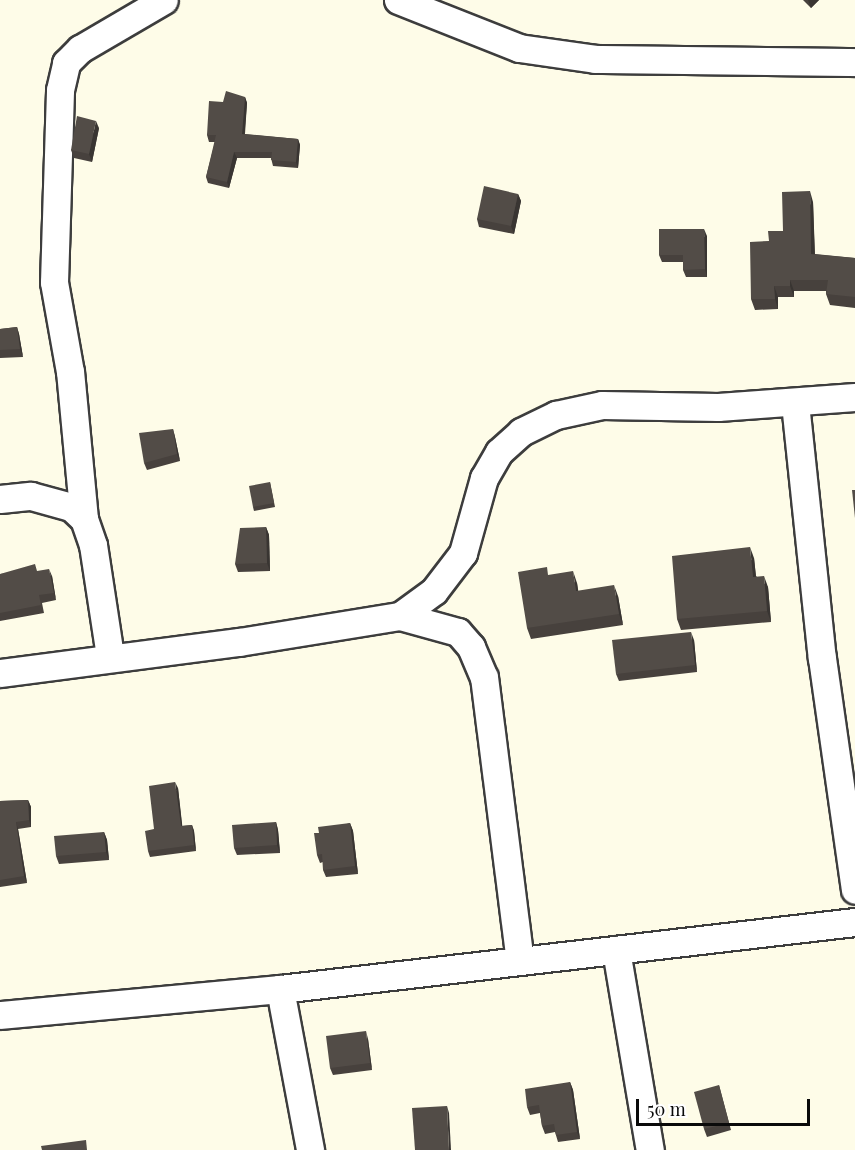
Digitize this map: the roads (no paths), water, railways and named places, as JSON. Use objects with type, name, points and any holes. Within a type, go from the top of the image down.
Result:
[{"type":"street","points":[[110,656],[93,545],[84,519],[70,372],[54,282],[60,90],[66,63],[80,49],[164,0]]},
{"type":"street","points":[[399,0],[519,48],[595,59],[855,62]]},
{"type":"street","points":[[400,616],[434,591],[463,553],[484,478],[499,452],[521,432],[556,415],[602,405],[718,407],[855,397]]},
{"type":"street","points":[[795,403],[822,658],[855,890]]},
{"type":"street","points":[[0,499],[31,496],[70,507],[84,519]]},
{"type":"street","points":[[0,673],[110,656],[239,642],[400,616],[458,632],[471,647],[484,677],[520,961]]},
{"type":"street","points":[[0,1015],[280,989],[855,922]]},
{"type":"street","points":[[616,950],[650,1150]]},
{"type":"street","points":[[280,989],[310,1150]]}]
